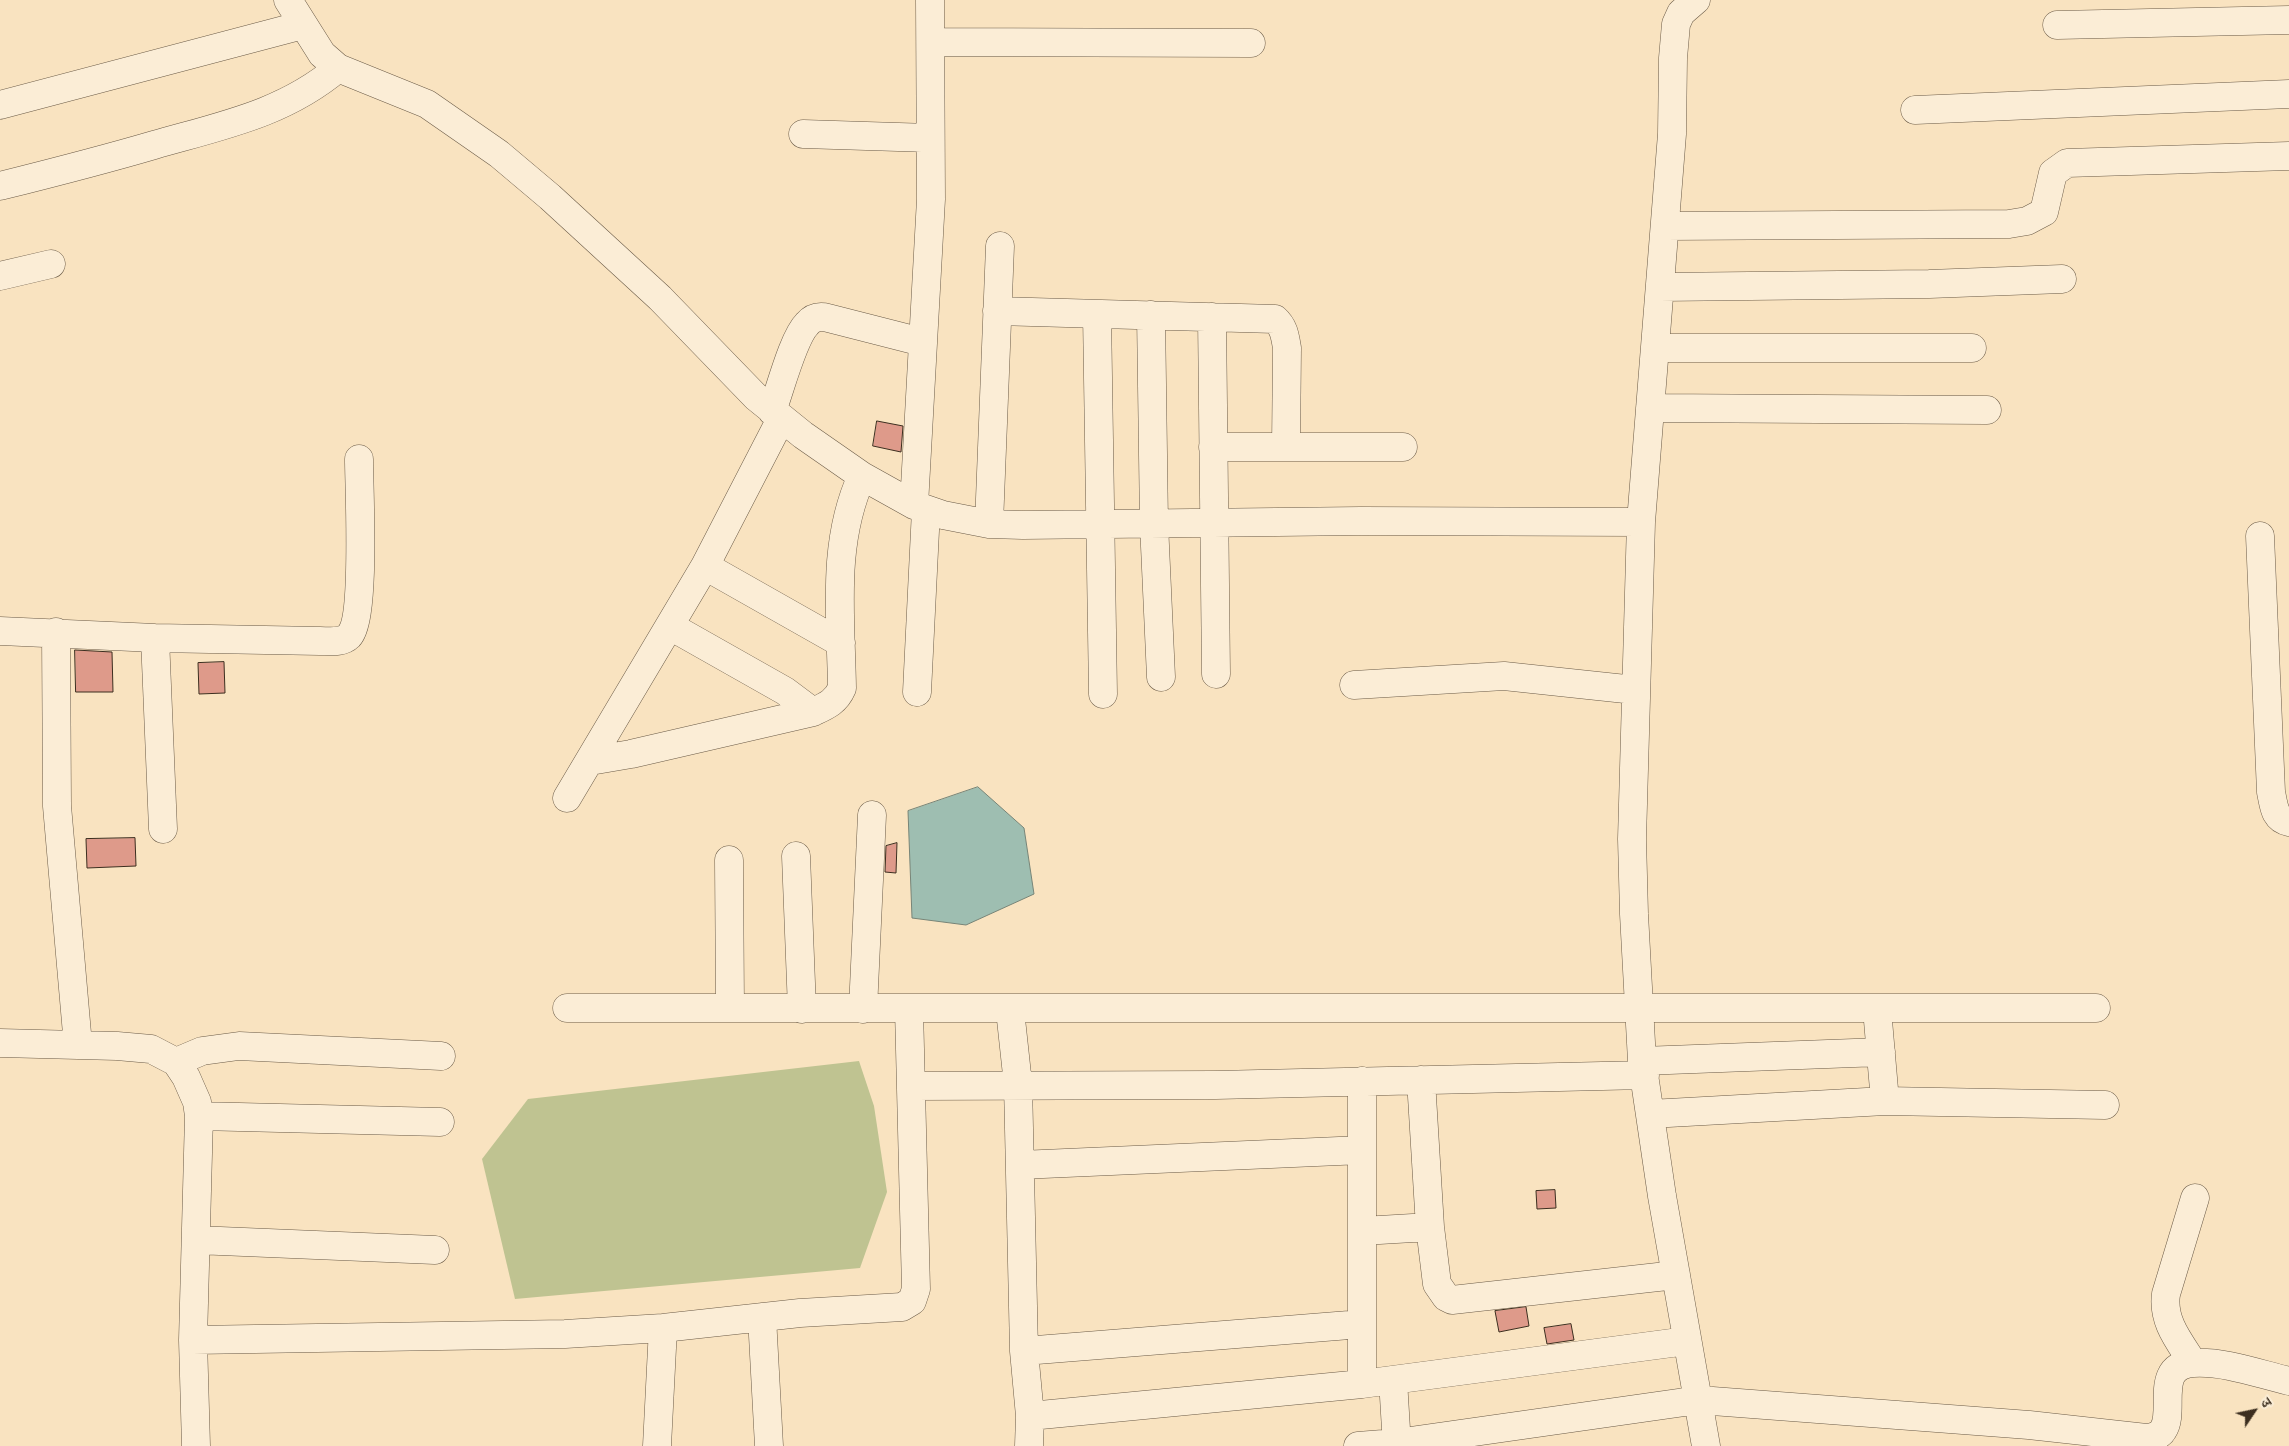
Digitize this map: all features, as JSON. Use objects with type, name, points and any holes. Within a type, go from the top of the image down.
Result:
[{"type":"street","points":[[288,0],[322,54],[338,68],[427,104],[499,154],[550,197],[660,298],[727,368],[777,415],[862,476],[920,507],[989,524],[1361,521],[1641,522]]},
{"type":"street","points":[[917,692],[922,342],[931,199],[930,0]]},
{"type":"street","points":[[1696,0],[1681,13],[1676,24],[1673,58],[1672,134],[1641,522],[1632,839],[1634,914],[1643,1068],[1687,1341],[1700,1400],[1706,1446]]},
{"type":"street","points":[[2057,25],[2289,20]]},
{"type":"street","points":[[0,105],[303,25]]},
{"type":"street","points":[[931,42],[1252,43]]},
{"type":"street","points":[[0,186],[122,155],[264,114],[306,92],[338,68]]},
{"type":"street","points":[[1915,110],[2289,94]]},
{"type":"street","points":[[803,134],[930,138]]},
{"type":"street","points":[[1665,226],[2009,224],[2027,221],[2044,212],[2053,173],[2066,163],[2289,156]]},
{"type":"street","points":[[989,524],[1000,246]]},
{"type":"street","points":[[0,276],[51,264]]},
{"type":"street","points":[[1660,287],[1929,284],[2062,279]]},
{"type":"street","points":[[997,311],[1268,318],[1274,320],[1280,324],[1285,333],[1287,348],[1286,447]]},
{"type":"street","points":[[1097,314],[1103,694]]},
{"type":"street","points":[[1151,315],[1154,524],[1160,677]]},
{"type":"street","points":[[1212,317],[1216,674]]},
{"type":"street","points":[[568,798],[705,566],[777,415],[799,338],[806,325],[814,318],[828,318],[922,342]]},
{"type":"street","points":[[1655,348],[1972,348]]},
{"type":"street","points":[[1650,408],[1987,410]]},
{"type":"street","points":[[1213,447],[1403,447]]},
{"type":"street","points":[[0,631],[56,632],[155,638],[339,641],[349,636],[356,625],[360,594],[359,459]]},
{"type":"street","points":[[590,761],[631,754],[813,712],[830,704],[838,697],[842,688],[838,590],[844,540],[851,504],[862,476]]},
{"type":"street","points":[[2260,536],[2271,792],[2277,815],[2281,820],[2289,822]]},
{"type":"street","points":[[705,566],[841,642]]},
{"type":"street","points":[[670,626],[785,692],[813,712]]},
{"type":"street","points":[[56,632],[56,806],[78,1045]]},
{"type":"street","points":[[155,638],[163,829]]},
{"type":"street","points":[[1354,685],[1504,676],[1635,690]]},
{"type":"street","points":[[863,1009],[872,815]]},
{"type":"street","points":[[796,856],[802,1009]]},
{"type":"street","points":[[729,860],[730,1008]]},
{"type":"street","points":[[567,1008],[1010,1010],[2096,1008]]},
{"type":"street","points":[[194,1340],[555,1334],[663,1328],[762,1317],[902,1307],[912,1301],[916,1289],[909,1009]]},
{"type":"street","points":[[1877,1009],[1885,1101]]},
{"type":"street","points":[[1010,1010],[1018,1084],[1024,1351],[1030,1416],[1028,1446]]},
{"type":"street","points":[[0,1043],[151,1049],[176,1062],[186,1077],[197,1102],[199,1116],[194,1340],[196,1446]]},
{"type":"street","points":[[176,1062],[202,1051],[240,1046],[442,1056]]},
{"type":"street","points":[[911,1086],[1018,1084],[1216,1085],[1421,1080],[1643,1068],[1881,1052]]},
{"type":"street","points":[[1421,1080],[1430,1227],[1437,1284],[1446,1297],[1452,1300],[1676,1275]]},
{"type":"street","points":[[1362,1081],[1362,1384]]},
{"type":"street","points":[[1650,1114],[1885,1101],[2105,1105]]},
{"type":"street","points":[[199,1116],[440,1122]]},
{"type":"street","points":[[1020,1166],[1362,1150]]},
{"type":"street","points":[[2193,1363],[2166,1317],[2165,1307],[2166,1294],[2195,1198]]},
{"type":"street","points":[[1362,1231],[1430,1227]]},
{"type":"street","points":[[196,1240],[435,1250]]},
{"type":"street","points":[[762,1317],[768,1446]]},
{"type":"street","points":[[1024,1351],[1362,1324]]},
{"type":"street","points":[[657,1446],[663,1328]]},
{"type":"street","points":[[1030,1416],[1362,1384],[1687,1341]]},
{"type":"street","points":[[1358,1446],[1397,1445],[1700,1400],[2025,1436],[2135,1438],[2157,1436],[2163,1431],[2168,1418],[2166,1399],[2169,1382],[2174,1372],[2184,1366],[2193,1363],[2218,1365],[2289,1381]]},
{"type":"street","points":[[1393,1380],[1397,1445]]},
{"type":"green space","points":[[859,1061],[874,1106],[887,1192],[860,1268],[515,1299],[482,1159],[528,1099]]},
{"type":"shaded area","points":[[978,787],[1024,828],[1034,894],[966,925],[912,918],[908,811]]},
{"type":"building","points":[[877,421],[903,426],[901,452],[873,446]]},
{"type":"building","points":[[75,650],[112,652],[113,692],[76,692]]},
{"type":"building","points":[[224,662],[225,693],[199,694],[198,663]]},
{"type":"building","points":[[135,838],[136,866],[87,868],[86,839]]},
{"type":"building","points":[[897,843],[896,873],[885,872],[886,846]]},
{"type":"building","points":[[1555,1190],[1556,1208],[1537,1209],[1536,1191]]},
{"type":"building","points":[[1526,1307],[1529,1326],[1499,1332],[1495,1311]]},
{"type":"building","points":[[1571,1324],[1574,1340],[1547,1344],[1544,1328]]}]
